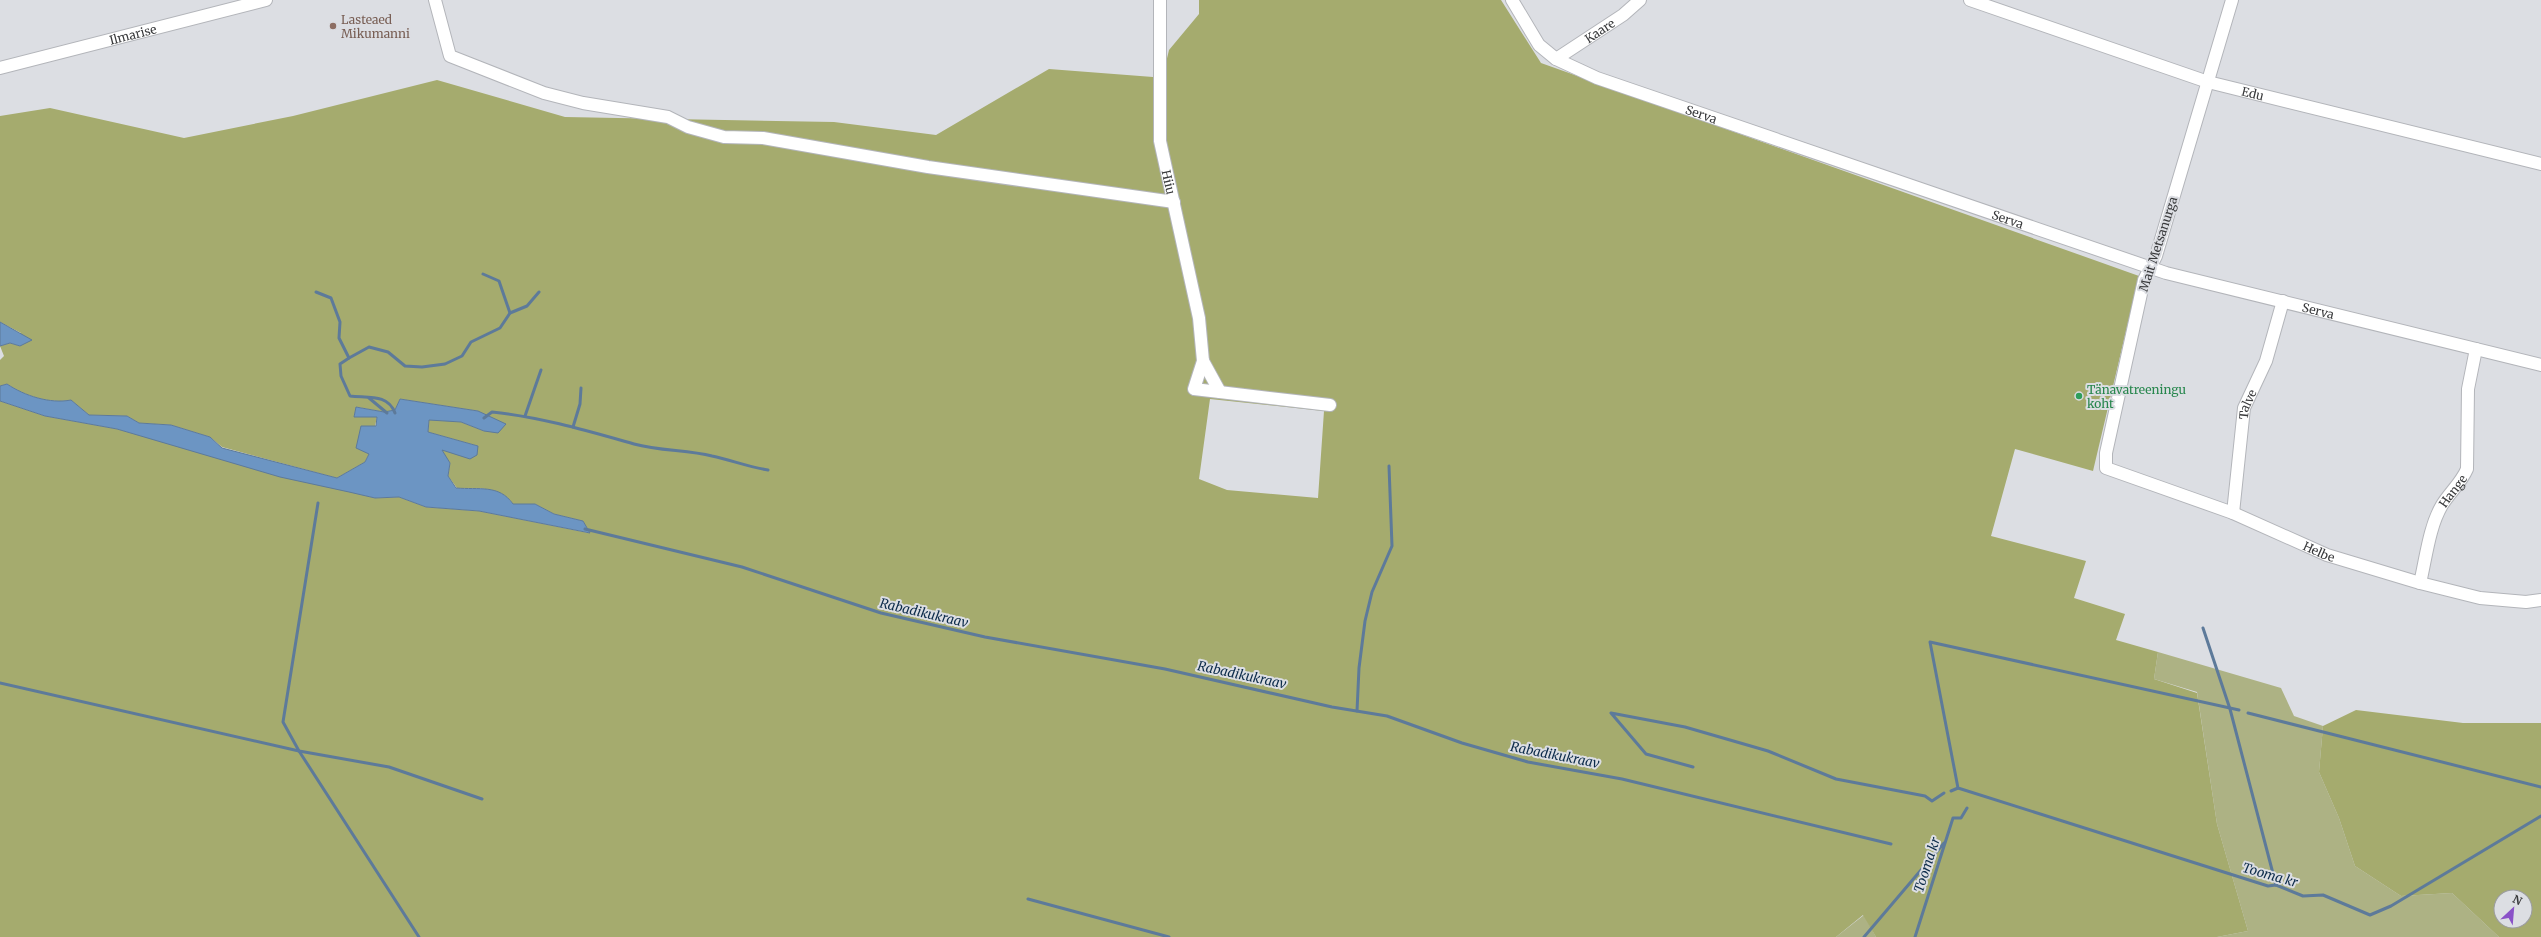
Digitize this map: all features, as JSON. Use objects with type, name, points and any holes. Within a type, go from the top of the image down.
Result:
[{"type":"street","name":"Ilmarise","points":[[0,68],[228,5],[266,0]]},
{"type":"street","points":[[435,0],[450,56],[544,93],[583,103],[668,117],[688,127],[724,137],[763,138],[928,167],[1174,202]]},
{"type":"street","name":"Hiiu","points":[[1160,0],[1160,141],[1199,318],[1203,361],[1194,389],[1330,405]]},
{"type":"street","name":"Serva","points":[[1512,0],[1539,45],[1556,59],[1597,78],[2151,268],[2541,365]]},
{"type":"street","name":"Kaare","points":[[1556,59],[1622,16],[1640,0]]},
{"type":"street","name":"Edu","points":[[1970,0],[2208,82],[2541,164]]},
{"type":"street","name":"Mait Metsanurga","points":[[2106,468],[2106,453],[2144,280],[2151,268],[2232,0]]},
{"type":"street","name":"Talve","points":[[2233,513],[2244,408],[2266,362],[2283,301]]},
{"type":"street","name":"Hange","points":[[2420,583],[2439,512],[2462,481],[2466,469],[2468,389],[2476,349]]},
{"type":"street","name":"Hiiu","points":[[1203,361],[1220,392]]},
{"type":"street","name":"Helbe","points":[[2106,468],[2233,513],[2327,555],[2420,583],[2480,598],[2526,602],[2541,600]]},
{"type":"green space","points":[[1199,0],[1501,0],[1541,63],[2139,276],[2093,471],[2015,449],[1991,536],[2086,561],[2074,598],[2125,614],[2116,640],[2158,652],[2154,679],[2197,693],[2217,824],[2248,931],[2217,937],[1876,937],[1863,915],[1836,937],[0,937],[0,401],[45,416],[117,429],[375,498],[399,497],[426,507],[479,511],[589,533],[583,521],[554,514],[535,504],[513,504],[501,494],[488,489],[457,488],[448,476],[450,463],[441,450],[478,446],[428,432],[429,419],[461,422],[484,431],[478,411],[400,399],[395,410],[384,412],[357,407],[354,416],[377,417],[369,454],[365,462],[337,478],[222,447],[210,437],[171,425],[139,423],[127,416],[89,415],[71,400],[46,400],[22,392],[7,384],[0,386],[0,360],[4,356],[0,346],[10,343],[20,346],[21,333],[0,322],[0,116],[50,108],[184,138],[293,116],[437,80],[565,117],[834,122],[936,135],[1049,69],[1153,77],[1164,71],[1169,50],[1199,14]],"holes":[[[1210,399],[1324,411],[1318,498],[1227,490],[1199,479]]]},
{"type":"green space","points":[[2158,652],[2281,688],[2294,716],[2323,726],[2319,772],[2339,818],[2355,866],[2401,896],[2452,893],[2499,937],[2217,937],[2248,931],[2217,824],[2197,692],[2154,679]]},
{"type":"green space","points":[[2356,710],[2463,723],[2541,723],[2541,937],[2499,937],[2452,893],[2401,896],[2355,866],[2339,818],[2319,772],[2323,726]]},
{"type":"green space","points":[[1864,915],[1876,937],[1836,937]]},
{"type":"water","points":[[0,322],[32,340],[20,346],[10,343],[0,346]]},
{"type":"water","points":[[7,384],[22,392],[46,400],[71,400],[89,415],[127,416],[139,423],[171,425],[210,437],[222,448],[337,478],[365,462],[369,454],[356,448],[361,426],[376,426],[377,417],[354,417],[356,407],[384,412],[395,410],[400,399],[478,411],[506,424],[498,433],[484,431],[461,422],[429,420],[428,432],[478,446],[477,455],[470,459],[442,450],[450,463],[448,476],[456,488],[488,489],[501,493],[513,504],[535,504],[554,514],[583,521],[590,533],[479,511],[426,507],[399,497],[375,498],[280,477],[117,429],[45,416],[0,401],[0,386]]},
{"type":"waterway","points":[[483,274],[499,281],[510,313]]},
{"type":"waterway","points":[[316,292],[331,298],[340,322],[339,338],[349,358],[340,364],[341,376],[350,396],[371,397],[383,400],[392,407],[395,413]]},
{"type":"waterway","points":[[349,358],[369,347],[388,352],[405,366],[422,367],[445,364],[462,356],[471,342],[500,328],[510,313],[527,306],[539,292]]},
{"type":"waterway","points":[[525,416],[541,370]]},
{"type":"waterway","points":[[573,427],[580,404],[581,388]]},
{"type":"waterway","points":[[369,398],[387,413]]},
{"type":"waterway","points":[[484,418],[492,412],[528,417],[634,444],[703,454],[768,470]]},
{"type":"waterway","points":[[1357,711],[1359,668],[1365,621],[1372,592],[1392,546],[1389,466]]},
{"type":"waterway","points":[[318,503],[283,722],[299,751],[419,937]]},
{"type":"waterway","name":"Rabadikukraav","points":[[585,529],[742,567],[881,613],[985,637],[1165,669],[1332,707],[1387,716],[1462,743],[1528,762],[1622,779],[1891,844]]},
{"type":"waterway","points":[[2203,628],[2230,709],[2276,885]]},
{"type":"waterway","name":"Tooma kr","points":[[2239,710],[1930,642],[1958,788],[2268,886],[2276,885],[2303,896],[2323,895],[2370,915],[2391,906],[2541,816]]},
{"type":"waterway","points":[[0,683],[299,751],[389,767],[482,799]]},
{"type":"waterway","points":[[1693,767],[1646,754],[1611,713],[1685,727],[1768,751],[1836,779],[1925,796],[1932,801],[1944,793]]},
{"type":"waterway","points":[[2248,713],[2541,787]]},
{"type":"waterway","points":[[1951,791],[1958,788]]},
{"type":"waterway","name":"Tooma kr","points":[[1915,937],[1953,818],[1961,818],[1967,808]]},
{"type":"waterway","points":[[1864,937],[1944,843]]},
{"type":"waterway","points":[[1028,899],[1169,937]]},
{"type":"place","name":"Lasteaed Mikumanni","points":[[333,26]]},
{"type":"place","name":"Tänavatreeningu koht","points":[[2079,396]]}]
